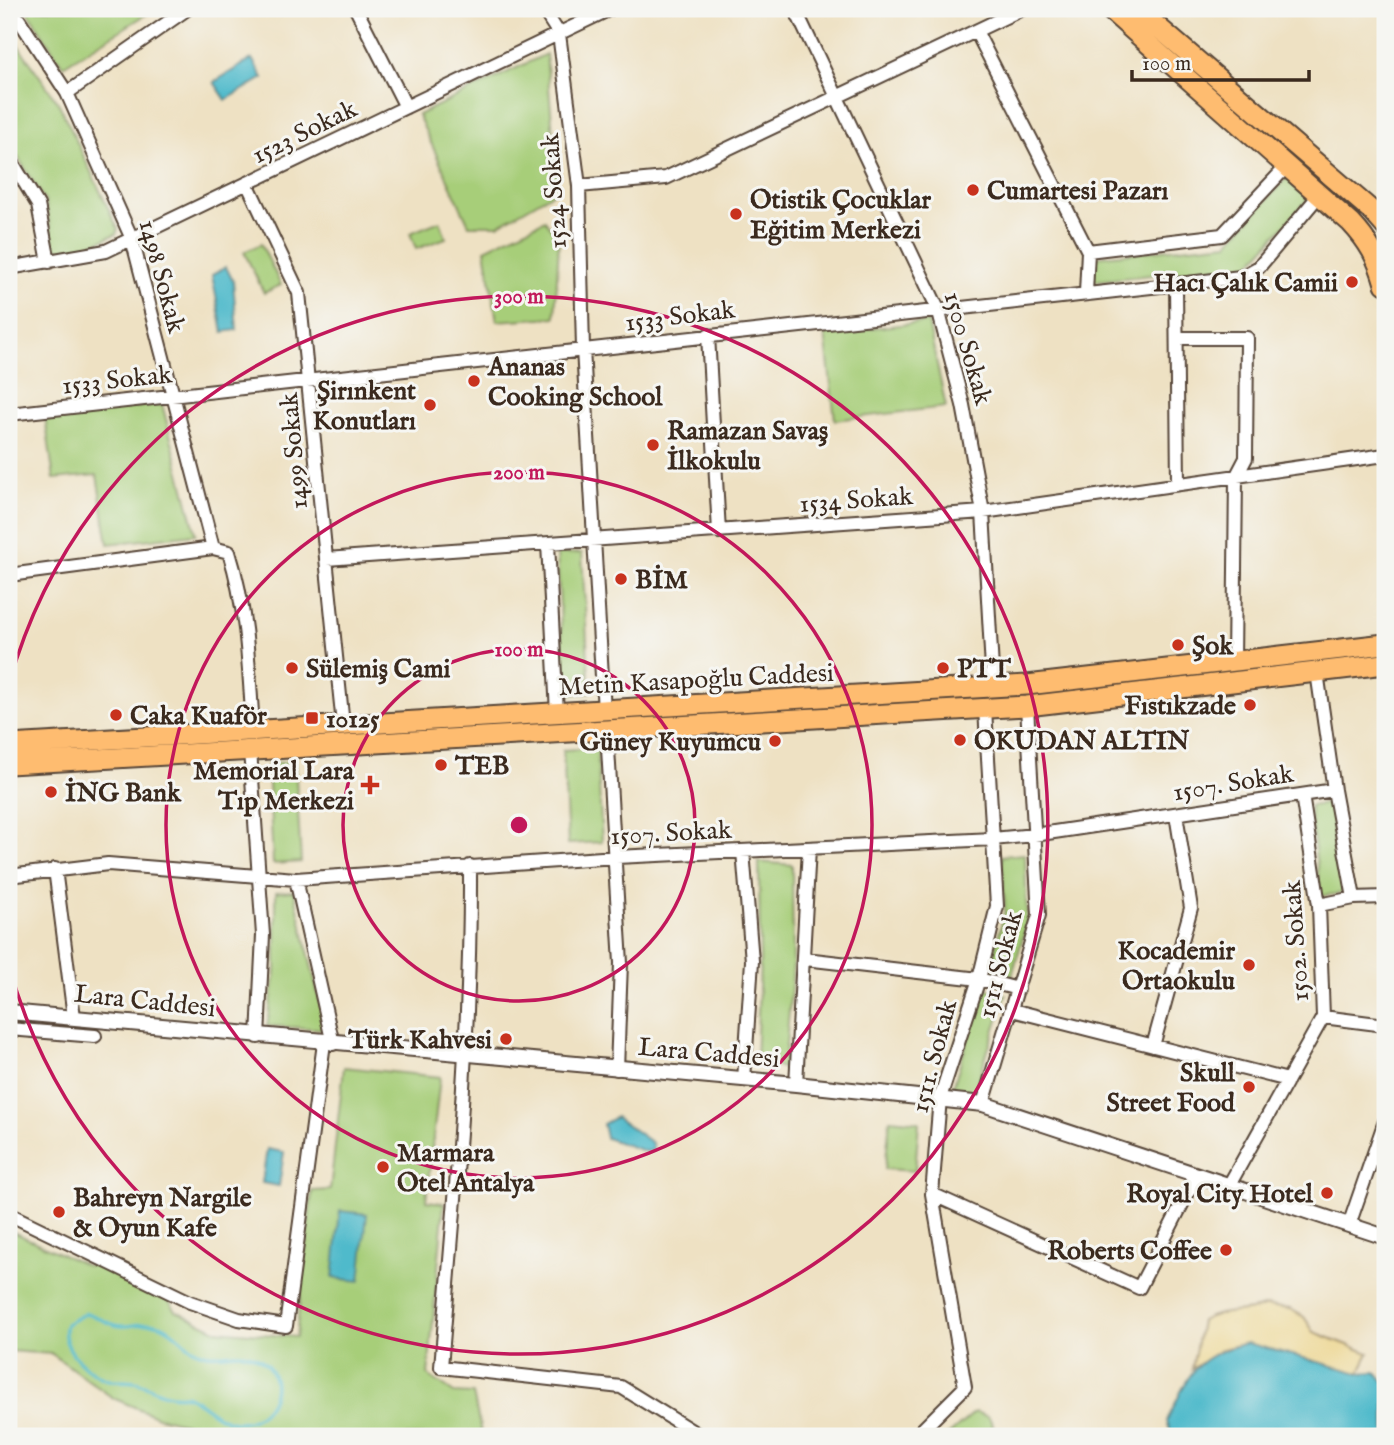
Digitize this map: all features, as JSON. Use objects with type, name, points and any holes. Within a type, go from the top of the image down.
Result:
[{"type":"main road","points":[[1109,9],[1288,165],[1368,241],[1379,261],[1385,284]]},
{"type":"main road","points":[[1137,9],[1372,211],[1385,226]]},
{"type":"main road","name":"Metin Kasapoğlu Caddesi","points":[[9,745],[993,687],[1385,643]]},
{"type":"main road","name":"Metin Kasapoğlu Caddesi","points":[[9,764],[1027,706],[1385,664]]},
{"type":"street","name":"1498 Sokak","points":[[12,9],[67,93],[132,239],[213,548],[229,552],[239,583],[253,729]]},
{"type":"street","points":[[67,93],[187,9]]},
{"type":"street","points":[[356,9],[406,107]]},
{"type":"street","name":"1524 Sokak","points":[[544,9],[559,34],[579,186],[583,349],[604,711]]},
{"type":"street","name":"1523 Sokak","points":[[9,268],[106,251],[610,9]]},
{"type":"street","name":"1500 Sokak","points":[[795,9],[938,309],[966,418],[983,512],[993,687]]},
{"type":"street","points":[[579,186],[666,178],[1022,9]]},
{"type":"street","points":[[976,31],[1088,251],[1086,293]]},
{"type":"street","points":[[9,158],[38,205],[49,262]]},
{"type":"street","points":[[1088,251],[1222,235],[1288,165]]},
{"type":"street","name":"1499 Sokak","points":[[247,183],[298,288],[342,725]]},
{"type":"street","name":"1533 Sokak","points":[[9,414],[938,309],[1176,285],[1251,274],[1320,194]]},
{"type":"street","points":[[1176,285],[1178,484]]},
{"type":"street","points":[[708,335],[719,532]]},
{"type":"street","points":[[1177,338],[1247,338],[1246,458],[1236,477],[1234,662]]},
{"type":"street","name":"1534 Sokak","points":[[327,559],[983,512],[1385,455]]},
{"type":"street","points":[[548,544],[557,713]]},
{"type":"street","points":[[9,575],[213,548]]},
{"type":"street","points":[[1317,672],[1334,790],[1354,898]]},
{"type":"street","name":"1511 Sokak","points":[[983,1104],[1039,915],[1027,706]]},
{"type":"street","name":"1511. Sokak","points":[[916,1436],[965,1387],[932,1194],[940,1098],[979,978],[998,906],[985,709]]},
{"type":"street","points":[[607,732],[621,963],[617,1069]]},
{"type":"street","points":[[250,750],[263,935],[258,1037]]},
{"type":"street","name":"1507. Sokak","points":[[9,876],[108,864],[296,879],[615,857],[993,839],[1334,790]]},
{"type":"street","name":"1502. Sokak","points":[[1228,1187],[1323,1017],[1319,905],[1302,795]]},
{"type":"street","points":[[1153,1046],[1191,908],[1176,814]]},
{"type":"street","points":[[796,1084],[805,959],[809,848]]},
{"type":"street","points":[[743,851],[752,961],[744,1080]]},
{"type":"street","points":[[470,866],[471,953],[466,1056],[440,1367],[621,1387],[700,1436]]},
{"type":"street","points":[[55,869],[74,1017]]},
{"type":"street","points":[[9,1214],[190,1302],[239,1320],[286,1326],[328,1044],[296,879]]},
{"type":"street","points":[[1319,905],[1354,898],[1385,897]]},
{"type":"street","points":[[805,959],[979,978],[1018,989]]},
{"type":"street","points":[[1012,1010],[1288,1080]]},
{"type":"street","name":"Lara Caddesi","points":[[9,1012],[328,1044],[796,1084],[983,1104],[1385,1237]]},
{"type":"street","points":[[1323,1017],[1385,1025]]},
{"type":"street","points":[[9,1029],[95,1036]]},
{"type":"street","points":[[1349,1225],[1385,1121]]},
{"type":"street","points":[[932,1194],[1139,1289],[1197,1175]]},
{"type":"green space","points":[[26,9],[155,9],[63,66]]},
{"type":"green space","points":[[9,32],[59,104],[118,229],[116,234],[88,246],[60,250],[54,245],[45,201],[9,143]]},
{"type":"green space","points":[[546,54],[558,190],[498,225],[469,225],[418,115]]},
{"type":"green space","points":[[1289,175],[1312,195],[1249,265],[1093,281],[1093,257],[1228,243]]},
{"type":"green space","points":[[545,220],[559,240],[555,317],[497,321],[485,249]]},
{"type":"green space","points":[[440,221],[446,238],[416,249],[410,233]]},
{"type":"green space","points":[[261,244],[281,285],[264,293],[244,252]]},
{"type":"green space","points":[[928,322],[946,407],[835,420],[825,333]]},
{"type":"green space","points":[[162,404],[196,534],[108,544],[97,475],[54,479],[45,417]]},
{"type":"green space","points":[[582,553],[590,693],[565,695],[557,554]]},
{"type":"green space","points":[[597,748],[602,842],[568,844],[563,750]]},
{"type":"green space","points":[[295,761],[301,862],[273,864],[268,764]]},
{"type":"green space","points":[[1332,803],[1344,893],[1321,896],[1309,806]]},
{"type":"green space","points":[[1025,854],[1027,923],[1011,979],[989,973],[1005,910],[1002,856]]},
{"type":"green space","points":[[759,862],[792,865],[793,966],[784,1068],[756,1062],[760,962]]},
{"type":"green space","points":[[294,891],[326,1029],[267,1026],[276,971],[276,892]]},
{"type":"green space","points":[[984,988],[1006,995],[973,1096],[951,1093]]},
{"type":"green space","points":[[344,1067],[440,1077],[426,1201],[444,1203],[428,1375],[454,1393],[473,1394],[482,1436],[288,1436],[217,1431],[158,1417],[113,1398],[52,1354],[9,1351],[9,1230],[87,1266],[98,1263],[167,1298],[176,1311],[216,1330],[296,1337],[312,1191],[330,1190]]},
{"type":"green space","points":[[890,1119],[919,1122],[915,1171],[885,1169]]},
{"type":"green space","points":[[975,1412],[989,1417],[997,1436],[947,1436]]},
{"type":"sand","points":[[1267,1306],[1290,1309],[1304,1317],[1314,1332],[1369,1353],[1359,1373],[1247,1343],[1222,1349],[1192,1369],[1201,1321],[1218,1314]]},
{"type":"water","points":[[252,59],[263,78],[226,100],[214,82]]},
{"type":"water","points":[[226,267],[233,281],[237,330],[223,332],[212,275]]},
{"type":"water","points":[[616,1117],[652,1143],[653,1150],[647,1152],[606,1138],[603,1124]]},
{"type":"water","points":[[267,1149],[284,1152],[279,1186],[262,1183]]},
{"type":"water","points":[[340,1211],[367,1214],[360,1281],[333,1278]]},
{"type":"water","points":[[1247,1343],[1359,1373],[1376,1372],[1385,1384],[1385,1436],[1172,1436],[1167,1421],[1181,1391],[1195,1370],[1214,1354]]},
{"type":"waterway","points":[[86,1313],[116,1325],[163,1326],[203,1353],[250,1354],[267,1365],[273,1375],[273,1397],[260,1415],[236,1422],[223,1418],[185,1395],[167,1394],[136,1382],[112,1381],[95,1374],[72,1352],[65,1333],[66,1324],[86,1313]]},
{"type":"place","name":"Cumartesi Pazarı","points":[[973,190]]},
{"type":"place","name":"Otistik Çocuklar Eğitim Merkezi","points":[[736,214]]},
{"type":"place","name":"Hacı Çalık Camii","points":[[1352,282]]},
{"type":"place","name":"Ananas Cooking School","points":[[474,381]]},
{"type":"place","name":"Şirınkent Konutları","points":[[430,405]]},
{"type":"place","name":"Ramazan Savaş İlkokulu","points":[[653,445]]},
{"type":"place","name":"BİM","points":[[621,579]]},
{"type":"place","name":"Şok","points":[[1178,645]]},
{"type":"place","name":"Sülemiş Cami","points":[[292,668]]},
{"type":"place","name":"PTT","points":[[943,668]]},
{"type":"place","name":"Fıstıkzade","points":[[1250,705]]},
{"type":"place","name":"Caka Kuaför","points":[[116,715]]},
{"type":"place","name":"10125","points":[[312,718]]},
{"type":"place","name":"OKUDAN ALTIN","points":[[960,740]]},
{"type":"place","name":"Güney Kuyumcu","points":[[775,741]]},
{"type":"place","name":"TEB","points":[[441,765]]},
{"type":"place","name":"Memorial Lara Tıp Merkezi","points":[[370,785]]},
{"type":"place","name":"İNG Bank","points":[[51,792]]},
{"type":"place","name":"Kocademir Ortaokulu","points":[[1249,965]]},
{"type":"place","name":"Türk Kahvesi","points":[[506,1039]]},
{"type":"place","name":"Skull Street Food","points":[[1249,1087]]},
{"type":"place","name":"Marmara Otel Antalya","points":[[383,1167]]},
{"type":"place","name":"Royal City Hotel","points":[[1327,1193]]},
{"type":"place","name":"Bahreyn Nargile & Oyun Kafe","points":[[59,1212]]},
{"type":"place","name":"Roberts Coffee","points":[[1226,1250]]}]
